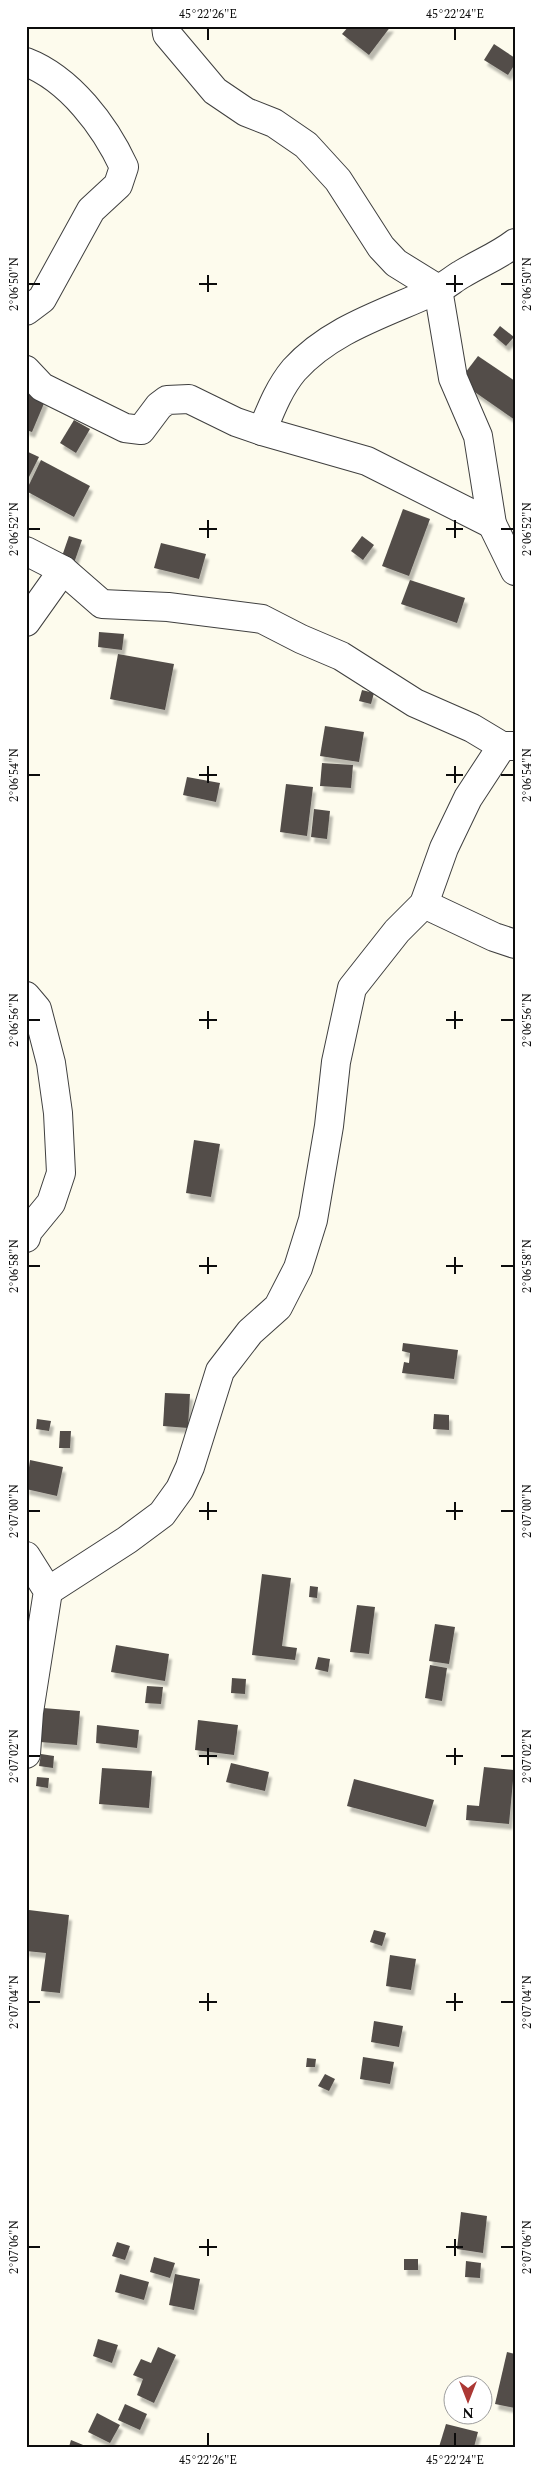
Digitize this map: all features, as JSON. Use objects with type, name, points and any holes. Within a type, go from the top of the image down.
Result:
[{"type":"street","points":[[166,26],[167,34],[215,91],[246,112],[274,123],[306,145],[338,180],[381,247],[396,263],[438,289],[453,378],[478,436],[492,524],[515,571]]},
{"type":"street","points":[[26,62],[43,69],[82,103],[114,146],[124,168],[118,185],[91,210],[42,299],[26,311]]},
{"type":"street","points":[[262,431],[276,396],[295,370],[329,341],[361,322],[438,289],[462,274],[498,256],[515,243]]},
{"type":"street","points":[[26,370],[42,387],[87,407],[126,428],[142,430],[159,406],[167,400],[189,399],[236,422],[367,461],[492,524]]},
{"type":"street","points":[[26,550],[63,570],[102,604],[168,607],[262,619],[301,639],[341,656],[415,703],[509,746],[468,798],[444,848],[424,904],[397,930],[352,988],[336,1062],[329,1126],[313,1220],[298,1268],[278,1307],[250,1332],[220,1371],[190,1467],[180,1490],[162,1514],[127,1540],[48,1591]]},
{"type":"street","points":[[26,622],[63,570]]},
{"type":"street","points":[[424,904],[494,937],[515,944]]},
{"type":"street","points":[[26,996],[37,1009],[51,1063],[58,1113],[61,1173],[51,1203],[28,1230],[26,1238]]},
{"type":"street","points":[[26,1556],[48,1591],[29,1712],[26,1754]]},
{"type":"building","points":[[349,26],[391,26],[369,55],[342,34]]},
{"type":"building","points":[[494,44],[515,58],[515,64],[508,75],[484,60]]},
{"type":"building","points":[[500,326],[514,337],[506,346],[493,335]]},
{"type":"building","points":[[478,356],[515,381],[515,420],[459,381]]},
{"type":"building","points":[[26,393],[45,401],[32,432],[26,430]]},
{"type":"building","points":[[74,420],[90,429],[76,453],[60,443]]},
{"type":"building","points":[[26,451],[39,457],[26,483]]},
{"type":"building","points":[[41,460],[90,486],[74,517],[26,491]]},
{"type":"building","points":[[403,509],[430,519],[409,576],[382,566]]},
{"type":"building","points":[[69,536],[82,540],[74,563],[61,559]]},
{"type":"building","points":[[362,536],[374,545],[363,560],[351,551]]},
{"type":"building","points":[[161,543],[206,554],[199,579],[154,568]]},
{"type":"building","points":[[410,580],[465,598],[457,623],[401,604]]},
{"type":"building","points":[[99,632],[124,634],[122,650],[98,647]]},
{"type":"building","points":[[118,654],[174,664],[165,710],[110,699]]},
{"type":"building","points":[[362,690],[374,693],[371,704],[359,701]]},
{"type":"building","points":[[325,726],[364,732],[359,762],[320,756]]},
{"type":"building","points":[[322,763],[353,765],[351,788],[320,786]]},
{"type":"building","points":[[187,777],[220,783],[216,802],[183,795]]},
{"type":"building","points":[[286,784],[313,787],[307,836],[280,832]]},
{"type":"building","points":[[314,809],[330,811],[327,839],[311,837]]},
{"type":"building","points":[[194,1140],[220,1144],[211,1197],[186,1193]]},
{"type":"building","points":[[403,1343],[458,1350],[454,1379],[402,1373],[404,1362],[409,1363],[410,1353],[402,1351]]},
{"type":"building","points":[[165,1393],[190,1394],[188,1428],[163,1426]]},
{"type":"building","points":[[434,1414],[449,1415],[449,1430],[433,1429]]},
{"type":"building","points":[[37,1419],[51,1421],[49,1431],[36,1429]]},
{"type":"building","points":[[60,1431],[71,1431],[70,1448],[59,1448]]},
{"type":"building","points":[[30,1460],[63,1467],[57,1496],[26,1489]]},
{"type":"building","points":[[262,1574],[291,1578],[282,1646],[297,1648],[295,1660],[252,1655]]},
{"type":"building","points":[[310,1586],[318,1587],[317,1598],[309,1597]]},
{"type":"building","points":[[357,1605],[375,1607],[369,1654],[350,1652]]},
{"type":"building","points":[[435,1624],[455,1627],[449,1664],[429,1661]]},
{"type":"building","points":[[116,1645],[169,1654],[165,1681],[111,1672]]},
{"type":"building","points":[[318,1657],[330,1659],[328,1672],[315,1669]]},
{"type":"building","points":[[430,1665],[447,1668],[442,1701],[425,1698]]},
{"type":"building","points":[[232,1678],[246,1679],[245,1694],[231,1693]]},
{"type":"building","points":[[147,1686],[163,1687],[161,1704],[145,1703]]},
{"type":"building","points":[[43,1708],[80,1711],[77,1745],[40,1742]]},
{"type":"building","points":[[198,1720],[238,1725],[234,1755],[195,1750]]},
{"type":"building","points":[[97,1725],[139,1730],[137,1748],[96,1743]]},
{"type":"building","points":[[41,1754],[54,1756],[53,1768],[39,1766]]},
{"type":"building","points":[[231,1763],[269,1772],[265,1791],[226,1782]]},
{"type":"building","points":[[484,1767],[514,1770],[509,1824],[466,1820],[467,1805],[479,1806]]},
{"type":"building","points":[[102,1768],[152,1771],[149,1808],[99,1804]]},
{"type":"building","points":[[37,1777],[49,1778],[48,1788],[36,1786]]},
{"type":"building","points":[[354,1779],[434,1800],[426,1827],[347,1806]]},
{"type":"building","points":[[29,1910],[69,1915],[60,1993],[41,1991],[46,1953],[26,1951]]},
{"type":"building","points":[[374,1930],[386,1933],[382,1946],[370,1942]]},
{"type":"building","points":[[390,1955],[416,1959],[411,1990],[386,1986]]},
{"type":"building","points":[[374,2021],[403,2026],[399,2047],[371,2042]]},
{"type":"building","points":[[363,2057],[394,2062],[390,2084],[360,2079]]},
{"type":"building","points":[[307,2058],[316,2059],[315,2067],[306,2067]]},
{"type":"building","points":[[325,2074],[335,2079],[329,2091],[318,2086]]},
{"type":"building","points":[[461,2212],[487,2216],[483,2253],[457,2249]]},
{"type":"building","points":[[117,2242],[130,2246],[125,2260],[112,2256]]},
{"type":"building","points":[[154,2257],[175,2263],[170,2278],[150,2272]]},
{"type":"building","points":[[404,2259],[418,2259],[418,2270],[404,2270]]},
{"type":"building","points":[[466,2261],[481,2263],[480,2278],[465,2277]]},
{"type":"building","points":[[120,2274],[149,2282],[144,2300],[115,2292]]},
{"type":"building","points":[[175,2274],[200,2279],[194,2310],[169,2305]]},
{"type":"building","points":[[98,2339],[118,2345],[112,2363],[93,2356]]},
{"type":"building","points":[[158,2347],[176,2355],[154,2403],[137,2395],[143,2379],[133,2375],[141,2359],[151,2363]]},
{"type":"building","points":[[507,2352],[515,2354],[515,2408],[495,2404]]},
{"type":"building","points":[[125,2404],[147,2414],[140,2430],[118,2420]]},
{"type":"building","points":[[97,2413],[120,2425],[110,2443],[88,2432]]},
{"type":"building","points":[[445,2426],[454,2426],[478,2432],[474,2447],[439,2447]]},
{"type":"building","points":[[71,2440],[88,2447],[69,2447]]}]
